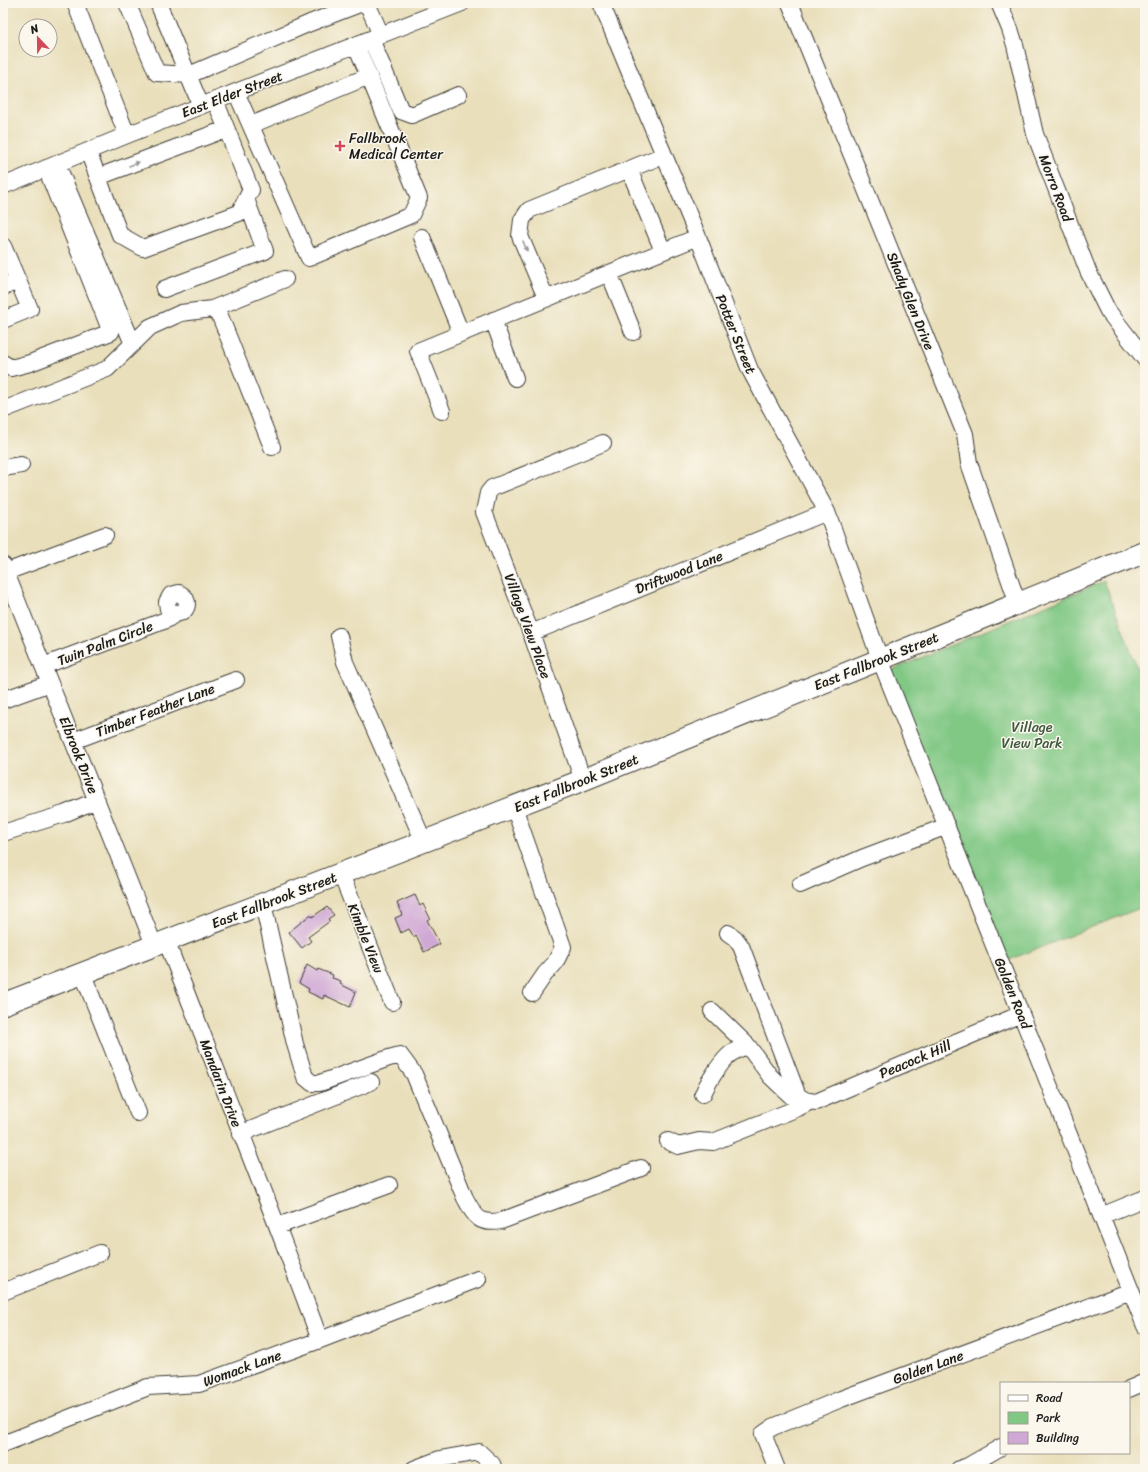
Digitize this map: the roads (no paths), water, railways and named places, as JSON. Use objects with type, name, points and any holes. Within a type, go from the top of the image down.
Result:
[{"type":"main road","name":"East Fallbrook Street","points":[[3,1004],[82,972],[263,904],[583,780],[1145,552]]},
{"type":"street","points":[[75,3],[127,135]]},
{"type":"street","points":[[127,3],[157,73],[189,75],[310,23],[362,3]]},
{"type":"street","points":[[88,151],[120,235],[142,248],[239,213],[251,190],[226,129],[189,75],[158,3]]},
{"type":"street","points":[[367,3],[376,37],[401,111],[412,115],[458,95]]},
{"type":"street","name":"Potter Street","points":[[601,3],[698,237],[750,370],[827,512],[880,659]]},
{"type":"street","name":"Shady Glen Drive","points":[[790,3],[965,434],[969,463],[1018,604]]},
{"type":"street","name":"Morro Road","points":[[999,3],[1015,45],[1035,134],[1088,271],[1108,311],[1145,359]]},
{"type":"street","name":"East Elder Street","points":[[3,186],[127,135],[376,37],[452,5]]},
{"type":"street","points":[[236,92],[310,258],[411,215],[419,198],[356,45]]},
{"type":"street","points":[[251,125],[369,76]]},
{"type":"street","points":[[98,177],[226,129]]},
{"type":"street","points":[[546,298],[520,236],[522,220],[529,210],[664,155]]},
{"type":"street","points":[[51,166],[133,344]]},
{"type":"street","points":[[3,363],[10,368],[30,363],[112,332],[51,166]]},
{"type":"street","points":[[629,169],[663,251]]},
{"type":"street","points":[[164,289],[265,251],[246,199]]},
{"type":"street","points":[[422,237],[461,333]]},
{"type":"street","points":[[442,411],[418,350],[698,237]]},
{"type":"street","points":[[3,246],[30,308],[3,320]]},
{"type":"street","points":[[609,273],[633,332]]},
{"type":"street","points":[[3,410],[107,369],[150,327],[181,313],[212,309],[285,279]]},
{"type":"street","points":[[3,287],[18,281]]},
{"type":"street","points":[[212,309],[220,316],[272,447]]},
{"type":"street","points":[[493,320],[515,378]]},
{"type":"street","name":"Village View Place","points":[[583,780],[531,633],[484,512],[488,493],[492,488],[603,443]]},
{"type":"street","points":[[3,468],[21,465]]},
{"type":"street","name":"Driftwood Lane","points":[[531,633],[827,512]]},
{"type":"street","points":[[4,568],[105,535]]},
{"type":"street","name":"Elbrook Drive","points":[[4,568],[97,800],[160,942]]},
{"type":"street","name":"Twin Palm Circle","points":[[44,666],[171,617]]},
{"type":"street","points":[[339,636],[345,662],[424,842]]},
{"type":"street","name":"Golden Road","points":[[880,659],[1145,1326]]},
{"type":"street","name":"Timber Feather Lane","points":[[73,741],[236,680]]},
{"type":"street","points":[[3,700],[50,683]]},
{"type":"street","points":[[3,833],[64,814],[97,800]]},
{"type":"street","points":[[514,807],[563,947],[555,963],[532,993]]},
{"type":"street","points":[[800,885],[862,858],[947,826]]},
{"type":"street","name":"Kimble View","points":[[341,874],[392,1002]]},
{"type":"street","points":[[263,904],[295,1044],[305,1076],[312,1083],[320,1083],[400,1055],[414,1074],[459,1183],[475,1216],[483,1221],[492,1223],[501,1222],[641,1168]]},
{"type":"street","points":[[728,933],[735,938],[741,946],[798,1096],[807,1101]]},
{"type":"street","name":"Mandarin Drive","points":[[160,942],[278,1226],[320,1340]]},
{"type":"street","points":[[82,972],[138,1113]]},
{"type":"street","points":[[712,1011],[748,1046],[770,1076],[791,1096],[807,1101]]},
{"type":"street","name":"Peacock Hill","points":[[668,1141],[678,1146],[699,1141],[713,1142],[798,1108],[807,1101],[816,1102],[1021,1014]]},
{"type":"street","points":[[703,1094],[706,1086],[728,1056],[737,1050],[748,1046]]},
{"type":"street","points":[[240,1134],[371,1082]]},
{"type":"street","points":[[278,1226],[389,1185]]},
{"type":"street","points":[[1101,1216],[1145,1198]]},
{"type":"street","points":[[3,1292],[100,1253]]},
{"type":"street","name":"Womack Lane","points":[[3,1444],[148,1387],[199,1384],[320,1340],[478,1279]]},
{"type":"street","name":"Golden Lane","points":[[777,1469],[763,1434],[773,1427],[841,1399],[1131,1291]]},
{"type":"street","points":[[1130,1389],[1145,1382]]},
{"type":"street","points":[[959,1469],[968,1466],[1000,1448]]},
{"type":"street","points":[[414,1469],[440,1459],[479,1452],[492,1464],[494,1469]]},
{"type":"place","name":"Fallbrook Medical Center","points":[[340,146]]},
{"type":"park label","name":"Village View Park","points":[[1032,736]]}]
